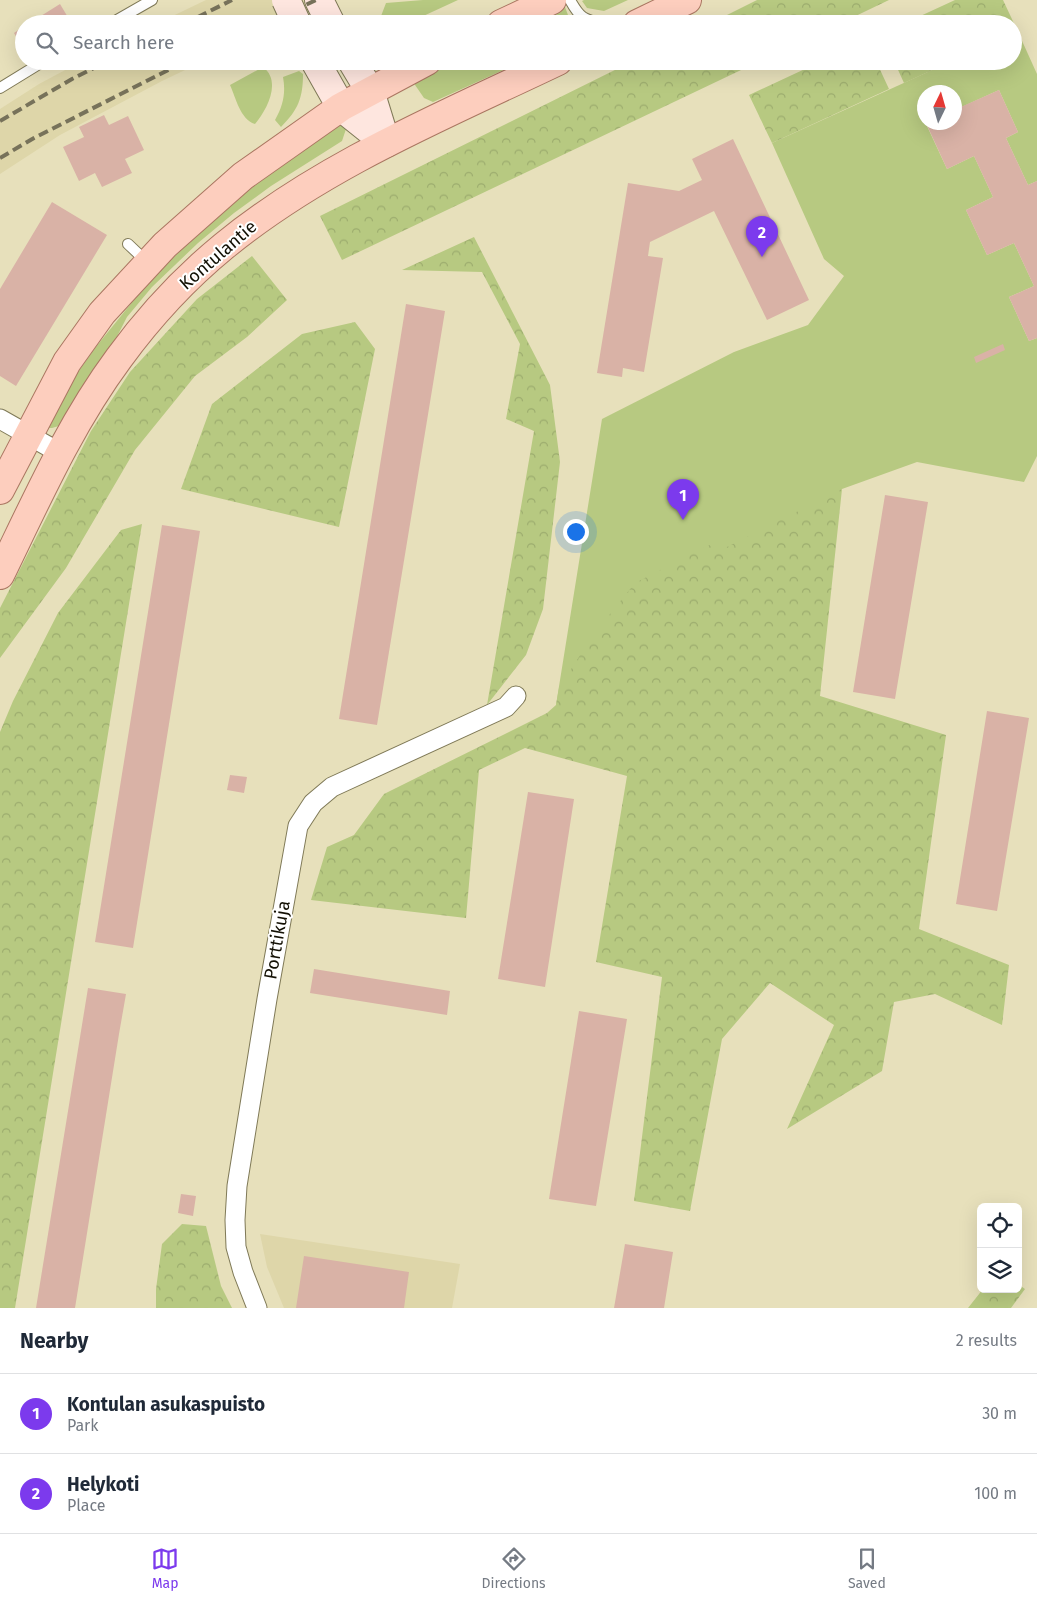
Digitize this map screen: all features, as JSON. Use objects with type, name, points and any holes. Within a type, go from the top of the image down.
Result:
[{"type":"main road","points":[[286,0],[293,15]]},
{"type":"main road","points":[[319,0],[326,15]]},
{"type":"main road","points":[[520,15],[552,0]]},
{"type":"main road","points":[[656,15],[688,0]]},
{"type":"main road","points":[[320,70],[342,107],[386,143]]},
{"type":"main road","points":[[357,70],[370,91],[386,143]]},
{"type":"main road","points":[[0,490],[67,362],[102,313],[165,245],[243,176],[342,107],[410,70]]},
{"type":"main road","name":"Kontulantie","points":[[0,575],[60,454],[90,400],[119,358],[150,319],[180,286],[224,246],[266,214],[318,180],[386,143],[539,70]]},
{"type":"street","points":[[0,419],[60,454]]},
{"type":"street","name":"Porttikuja","points":[[257,1308],[243,1272],[236,1247],[237,1186],[267,999],[298,826],[313,804],[332,787],[506,707],[516,696]]},
{"type":"lane","points":[[126,15],[152,0]]},
{"type":"lane","points":[[570,0],[578,15]]},
{"type":"lane","points":[[0,88],[29,70]]},
{"type":"lane","points":[[128,244],[148,263]]},
{"type":"shaded area","points":[[206,0],[337,0],[304,15],[175,15]]},
{"type":"shaded area","points":[[65,70],[185,70],[60,135],[0,174],[0,109]]},
{"type":"shaded area","points":[[260,1234],[460,1264],[452,1308],[284,1308],[267,1267]]},
{"type":"green space","points":[[458,0],[426,15],[381,15],[386,3]]},
{"type":"green space","points":[[628,0],[604,11],[587,8],[582,1]]},
{"type":"green space","points":[[757,0],[889,0],[858,15],[727,15]]},
{"type":"green space","points":[[955,0],[1003,0],[1010,15],[922,15]]},
{"type":"green space","points":[[565,7],[568,15],[546,15]]},
{"type":"green space","points":[[1022,41],[1037,74],[1037,181],[1028,185],[1006,138],[1018,132],[999,90],[962,107],[962,85],[917,85],[917,130],[929,130],[947,169],[974,156],[993,197],[966,210],[987,255],[1014,243],[1034,286],[1009,297],[1029,341],[1037,338],[1037,456],[1024,482],[917,462],[842,489],[556,705],[602,419],[734,352],[808,325],[844,276],[824,259],[772,143],[932,70],[1022,70]]},
{"type":"green space","points":[[258,70],[266,70],[269,73],[272,87],[271,96],[255,124],[242,113],[230,85]]},
{"type":"green space","points":[[427,70],[503,70],[433,102],[424,98],[413,82],[414,76]]},
{"type":"green space","points":[[615,70],[741,70],[342,260],[320,216]]},
{"type":"green space","points":[[803,70],[880,70],[889,89],[772,143],[749,95]]},
{"type":"green space","points":[[898,70],[932,70],[904,83]]},
{"type":"green space","points":[[299,71],[303,74],[301,97],[292,115],[281,127],[275,120],[283,99],[283,77]]},
{"type":"green space","points":[[337,122],[347,126],[342,141],[271,186],[234,213],[198,243],[152,287],[127,317],[105,360],[62,425],[46,428],[71,382],[95,348],[142,290],[229,203]]},
{"type":"green space","points":[[474,237],[550,385],[560,462],[543,609],[526,655],[487,705],[534,431],[506,419],[520,344],[482,272],[402,270]]},
{"type":"green space","points":[[252,256],[287,300],[247,337],[195,376],[135,450],[66,568],[0,658],[0,608],[91,431],[130,372],[197,299]]},
{"type":"green space","points":[[355,322],[375,349],[339,527],[181,489],[212,404],[302,334]]},
{"type":"green space","points":[[842,489],[820,696],[946,735],[919,929],[1009,965],[1002,1025],[935,994],[894,1002],[882,1071],[787,1129],[834,1025],[770,983],[722,1039],[690,1211],[634,1201],[662,977],[596,962],[627,776],[525,748],[479,770],[466,918],[311,900],[327,847],[354,835],[384,794],[547,713],[556,705],[559,688],[593,635],[635,583],[709,545],[719,551]]},
{"type":"green space","points":[[142,524],[15,1308],[0,1308],[0,732],[13,701],[58,613],[121,530]]},
{"type":"green space","points":[[182,1224],[206,1226],[221,1286],[232,1308],[156,1308],[156,1289],[162,1244]]},
{"type":"green space","points":[[1022,1287],[1025,1289],[1011,1308],[968,1308],[980,1293],[1022,1293]]},
{"type":"building","points":[[60,4],[67,15],[42,15]]},
{"type":"building","points":[[999,90],[1018,132],[1006,138],[1028,185],[1037,181],[1037,338],[1029,341],[1009,297],[1034,286],[1014,243],[987,255],[966,210],[993,197],[974,156],[947,169],[929,130],[962,130],[962,106]]},
{"type":"building","points":[[104,115],[109,125],[128,116],[144,150],[125,159],[132,173],[102,187],[95,173],[79,181],[63,147],[84,137],[79,127]]},
{"type":"building","points":[[733,139],[809,300],[767,320],[714,211],[650,242],[648,256],[663,258],[644,372],[623,368],[622,377],[597,373],[628,183],[679,191],[702,180],[692,159]]},
{"type":"building","points":[[52,202],[107,235],[16,386],[0,376],[0,289]]},
{"type":"building","points":[[406,304],[445,311],[377,725],[339,719]]},
{"type":"building","points":[[1003,344],[1005,350],[976,363],[974,357]]},
{"type":"building","points":[[885,495],[928,502],[895,699],[853,692]]},
{"type":"building","points":[[162,525],[200,531],[133,948],[95,942]]},
{"type":"building","points":[[987,711],[1029,718],[997,911],[956,904]]},
{"type":"building","points":[[230,775],[247,777],[244,793],[227,790]]},
{"type":"building","points":[[528,792],[574,799],[545,987],[498,979]]},
{"type":"building","points":[[314,969],[450,991],[447,1015],[310,993]]},
{"type":"building","points":[[88,988],[126,994],[75,1308],[36,1308]]},
{"type":"building","points":[[579,1011],[627,1019],[596,1206],[549,1199]]},
{"type":"building","points":[[181,1194],[196,1196],[193,1216],[178,1213]]},
{"type":"building","points":[[625,1244],[673,1252],[664,1308],[614,1308]]},
{"type":"building","points":[[304,1256],[409,1272],[404,1308],[296,1308]]},
{"type":"railway","points":[[202,15],[232,0]]},
{"type":"railway","points":[[285,15],[316,0]]},
{"type":"railway","points":[[0,121],[90,70]]},
{"type":"railway","points":[[0,158],[34,138],[168,70]]},
{"type":"place","name":"Helykoti","points":[[762,257]]},
{"type":"place","name":"Kontulan asukaspuisto","points":[[683,520]]}]
